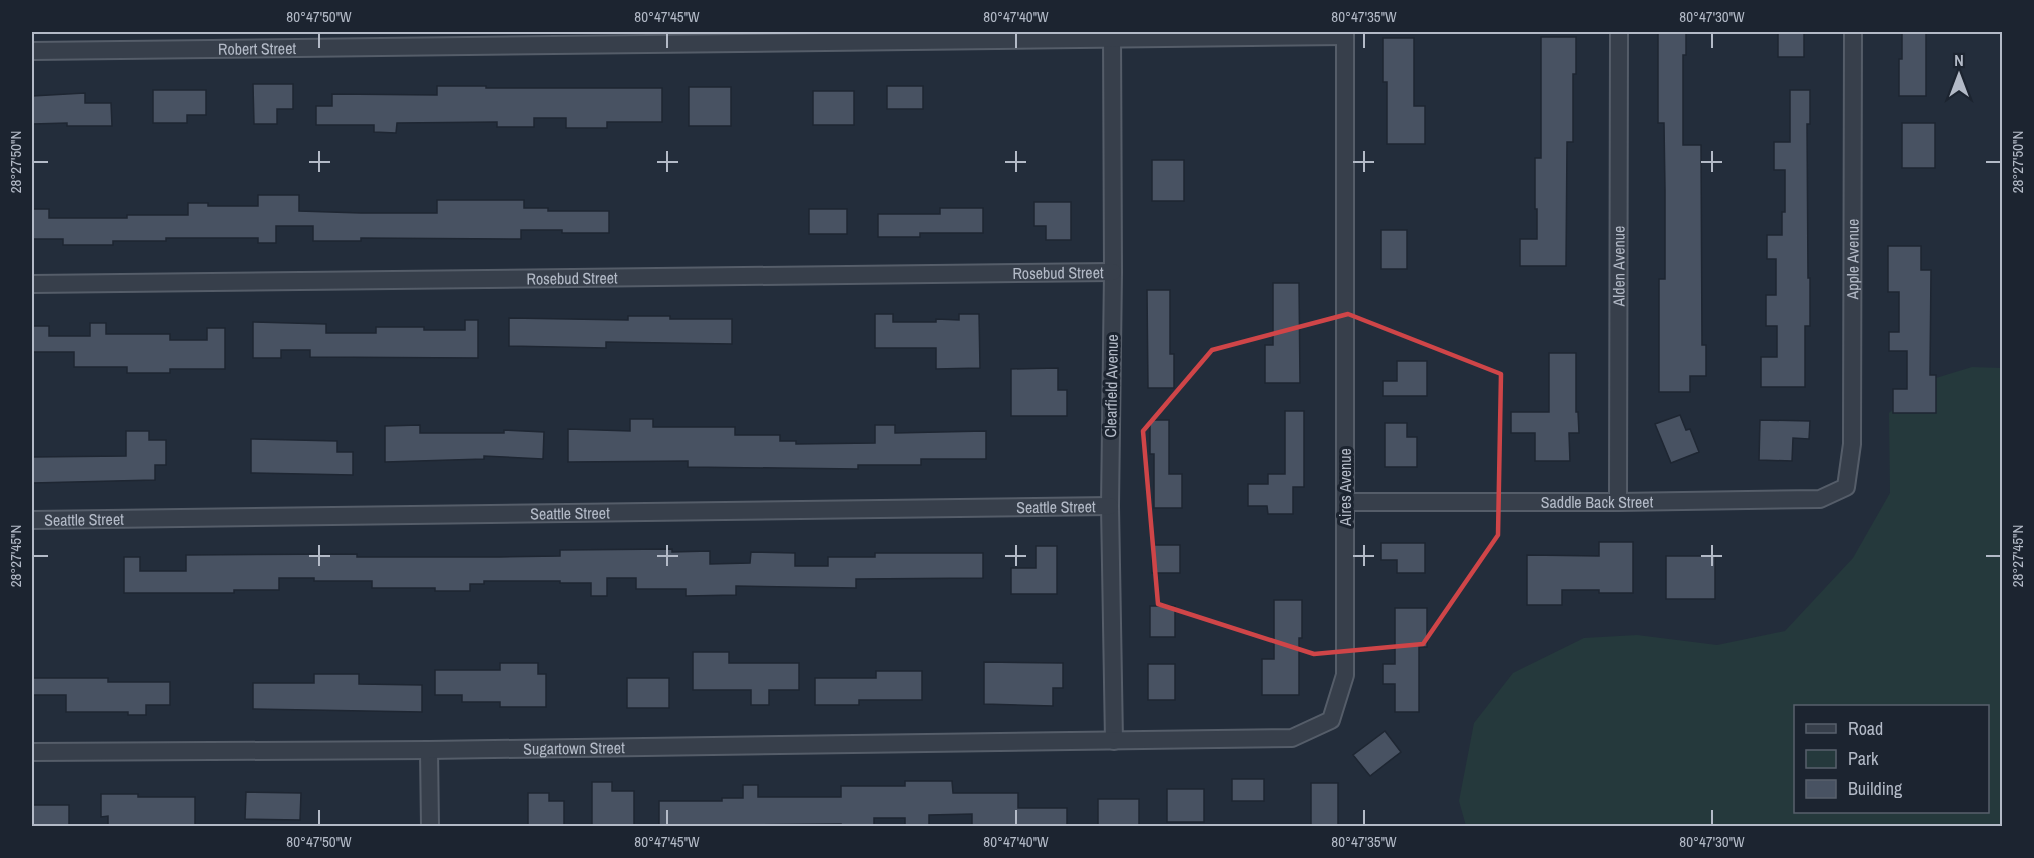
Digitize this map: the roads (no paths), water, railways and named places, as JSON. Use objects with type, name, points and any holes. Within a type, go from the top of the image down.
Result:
[{"type":"street","name":"Alden Avenue","points":[[1618,502],[1620,32]]},
{"type":"street","name":"Apple Avenue","points":[[1846,487],[1852,444],[1853,32]]},
{"type":"street","name":"Robert Street","points":[[32,51],[646,37],[1345,34]]},
{"type":"street","name":"Aires Avenue","points":[[1114,741],[1292,738],[1330,720],[1345,675],[1345,34]]},
{"type":"street","name":"Clearfield Avenue","points":[[1112,35],[1113,272],[1110,506],[1114,741]]},
{"type":"street","name":"Rosebud Street","points":[[32,284],[1113,272]]},
{"type":"street","name":"Saddle Back Street","points":[[1345,502],[1820,499],[1846,487]]},
{"type":"street","name":"Seattle Street","points":[[32,520],[1110,506]]},
{"type":"street","name":"Sugartown Street","points":[[32,752],[429,750],[1114,741]]},
{"type":"street","points":[[429,750],[430,826]]}]
